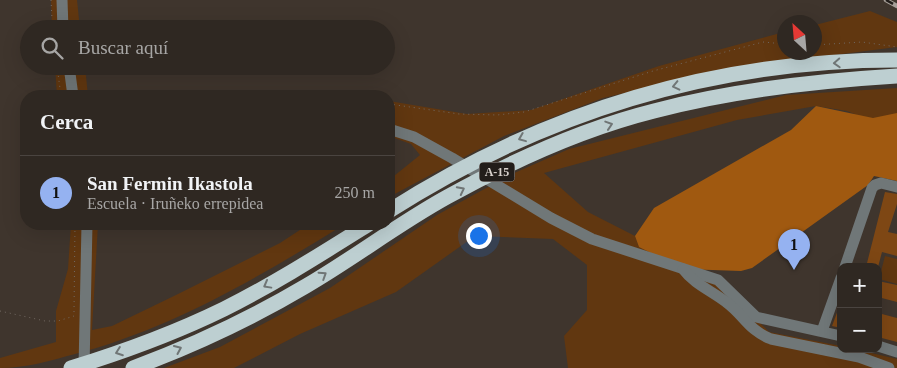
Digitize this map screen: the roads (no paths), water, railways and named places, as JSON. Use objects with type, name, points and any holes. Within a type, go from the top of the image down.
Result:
[{"type":"highway","name":"A-15","points":[[395,207],[436,181],[496,150],[565,121],[652,91],[701,80],[802,64],[891,60]]},
{"type":"highway","name":"A-15","points":[[395,229],[446,197],[522,159],[572,138],[653,111],[713,98],[803,83],[896,76]]},
{"type":"highway","points":[[71,368],[146,342],[223,309],[297,269],[359,230]]},
{"type":"highway","name":"A-15","points":[[133,368],[232,325],[306,286],[394,230]]},
{"type":"street","points":[[62,0],[63,20]]},
{"type":"street","points":[[70,75],[72,90]]},
{"type":"street","points":[[565,121],[572,138]]},
{"type":"street","points":[[395,131],[414,137],[505,188],[551,218],[592,239],[718,280],[756,317],[837,335]]},
{"type":"street","points":[[846,263],[872,188],[881,183],[897,187]]},
{"type":"street","points":[[84,368],[81,318],[87,230]]},
{"type":"street","points":[[683,269],[690,278],[729,303],[758,334],[771,339],[859,358],[889,368]]},
{"type":"street","points":[[822,331],[837,289]]},
{"type":"street","points":[[882,347],[897,352]]},
{"type":"railway","points":[[886,0],[897,6]]},
{"type":"place","name":"San Fermin Ikastola","points":[[794,270]]}]
